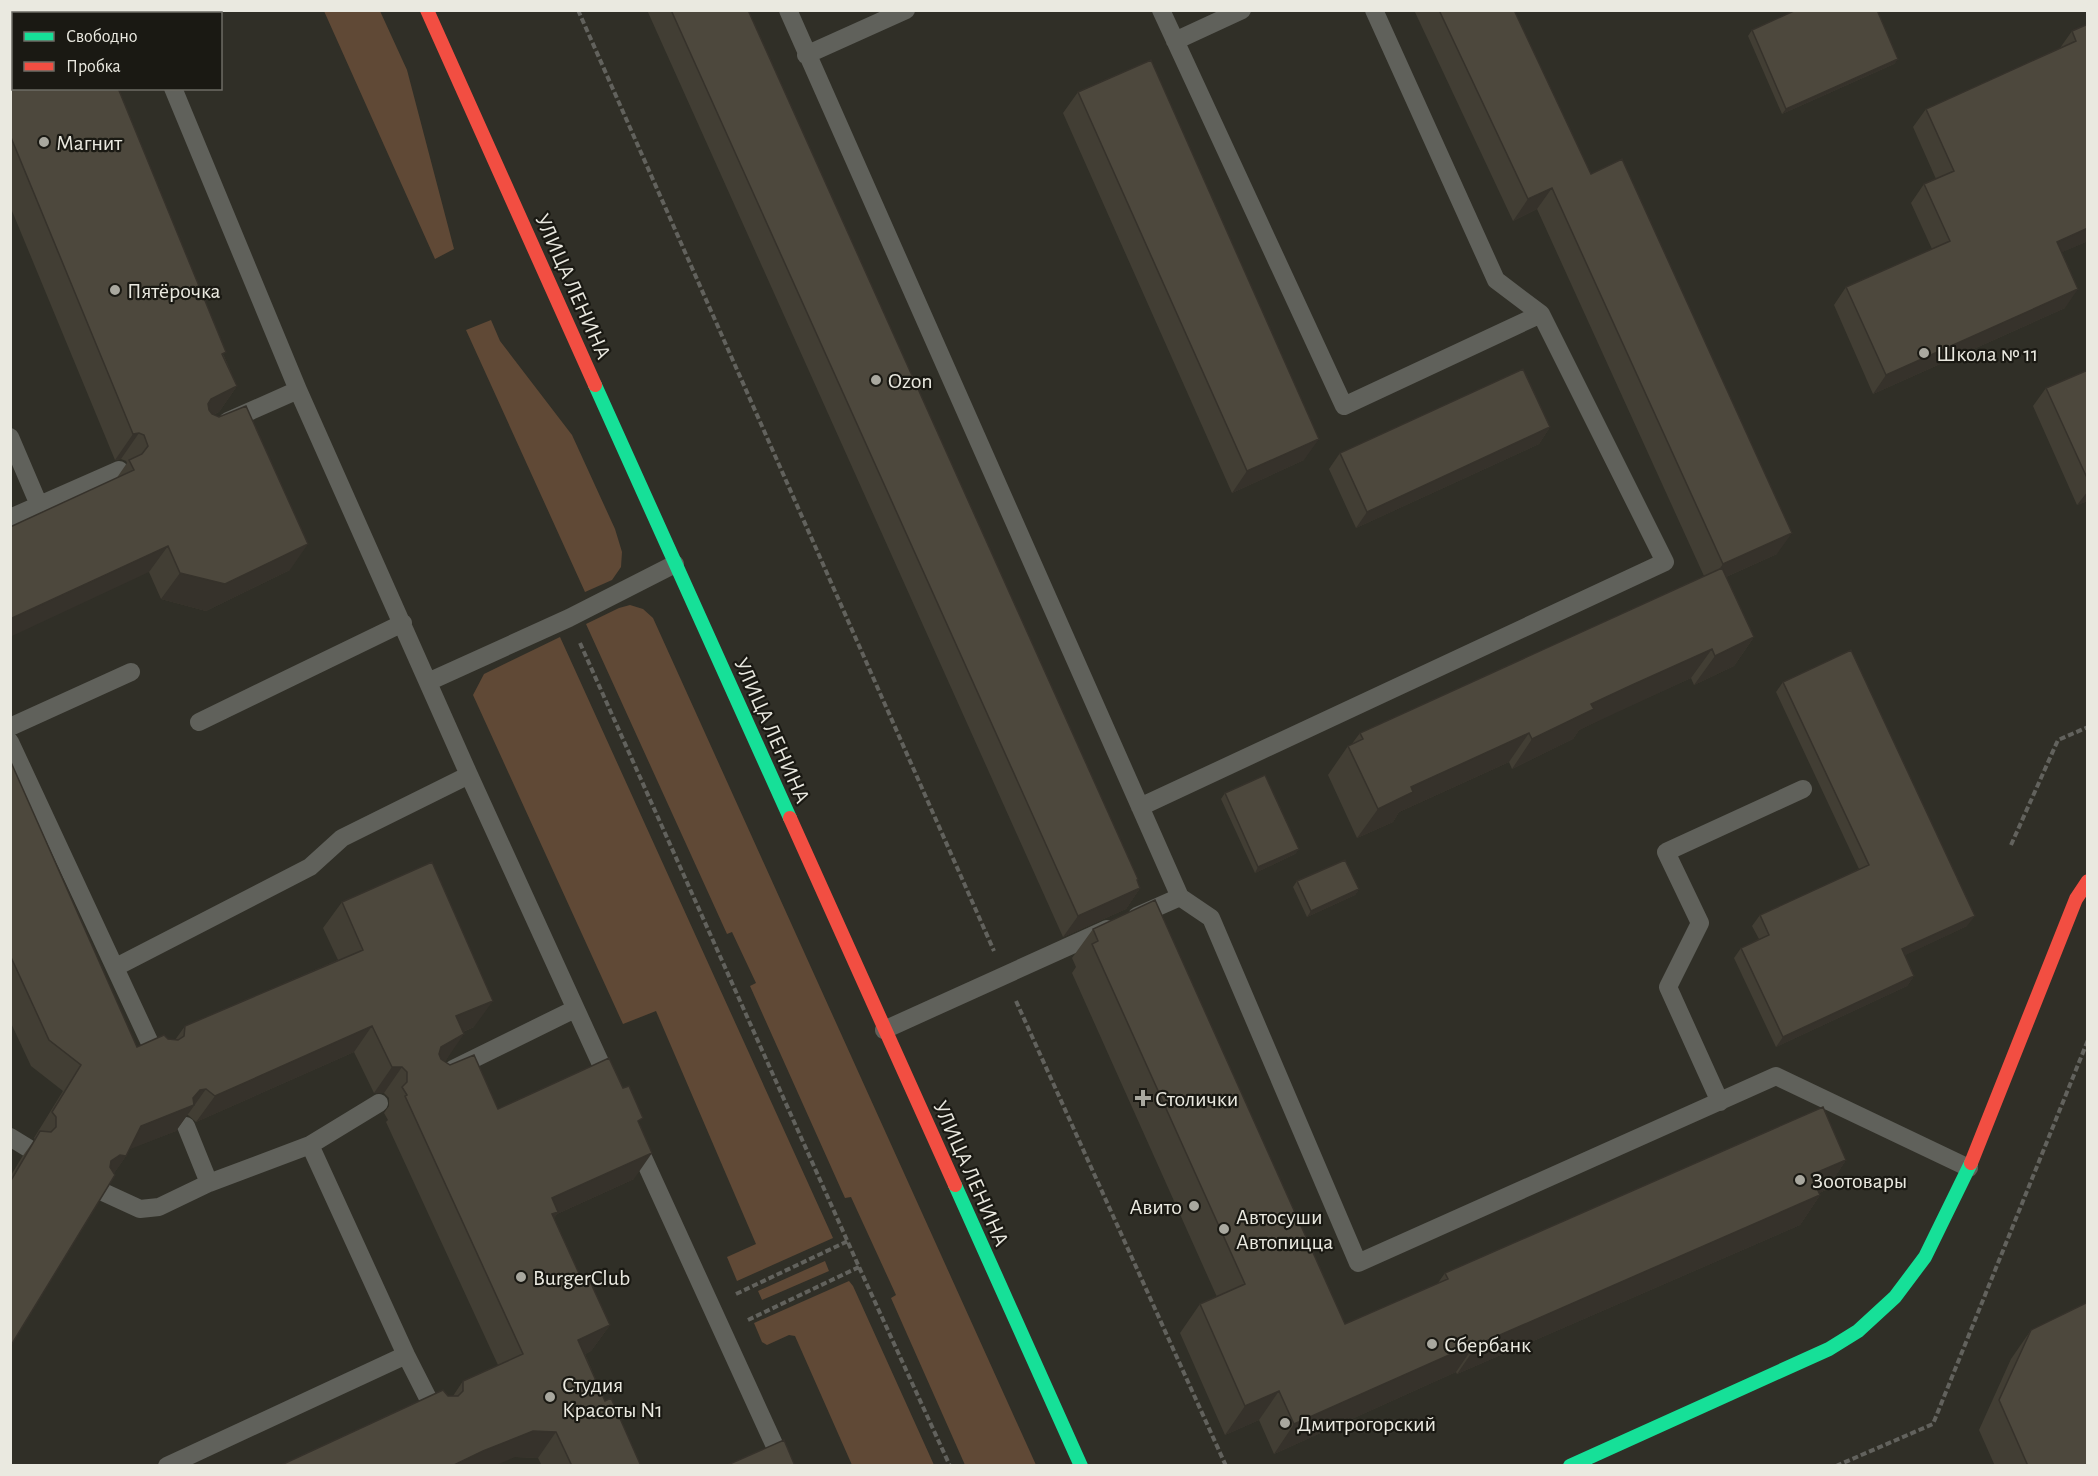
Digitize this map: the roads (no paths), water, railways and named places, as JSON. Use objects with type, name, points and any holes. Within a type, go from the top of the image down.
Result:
[{"type":"main road","name":"УЛИЦА ЛЕНИНА","points":[[427,10],[1081,1466]]},
{"type":"main road","points":[[1570,1466],[1829,1349],[1858,1331],[1895,1297],[1925,1257],[1969,1168],[2076,899],[2088,881]]},
{"type":"lane","points":[[788,10],[1180,897],[1211,918],[1358,1263],[1776,1076],[1969,1168]]},
{"type":"lane","points":[[806,55],[906,10]]},
{"type":"lane","points":[[1161,10],[1344,406],[1541,314]]},
{"type":"lane","points":[[1175,41],[1242,10]]},
{"type":"lane","points":[[1140,807],[1665,562],[1541,314],[1496,280],[1374,10]]},
{"type":"lane","points":[[174,90],[298,390],[615,1096]]},
{"type":"lane","points":[[210,428],[298,390]]},
{"type":"lane","points":[[10,437],[39,505]]},
{"type":"lane","points":[[10,518],[119,470]]},
{"type":"lane","points":[[428,682],[569,618],[675,564]]},
{"type":"lane","points":[[199,722],[403,623]]},
{"type":"lane","points":[[10,727],[131,672]]},
{"type":"lane","points":[[10,742],[156,1056]]},
{"type":"lane","points":[[116,967],[310,867],[342,838],[469,775]]},
{"type":"lane","points":[[1720,1101],[1668,987],[1700,923],[1666,852],[1803,789]]},
{"type":"lane","points":[[884,1030],[1180,897]]},
{"type":"lane","points":[[443,1075],[575,1009]]},
{"type":"lane","points":[[103,1192],[140,1209],[159,1207],[210,1183],[310,1145],[379,1103]]},
{"type":"lane","points":[[186,1126],[210,1183]]},
{"type":"lane","points":[[630,1128],[784,1466]]},
{"type":"lane","points":[[10,1137],[28,1148]]},
{"type":"lane","points":[[310,1145],[406,1355],[435,1412]]},
{"type":"lane","points":[[167,1466],[406,1355]]},
{"type":"place","name":"Магнит","points":[[44,142]]},
{"type":"place","name":"Пятёрочка","points":[[115,290]]},
{"type":"place","name":"Школа № 11","points":[[1924,353]]},
{"type":"place","name":"Ozon","points":[[876,380]]},
{"type":"place","name":"Столички","points":[[1143,1098]]},
{"type":"place","name":"Зоотовары","points":[[1800,1180]]},
{"type":"place","name":"Авито","points":[[1194,1206]]},
{"type":"place","name":"Автосуши Автопицца","points":[[1224,1229]]},
{"type":"place","name":"BurgerClub","points":[[521,1277]]},
{"type":"place","name":"Сбербанк","points":[[1432,1344]]},
{"type":"place","name":"Студия Красоты N1","points":[[550,1397]]},
{"type":"place","name":"Дмитрогорский","points":[[1285,1423]]}]
